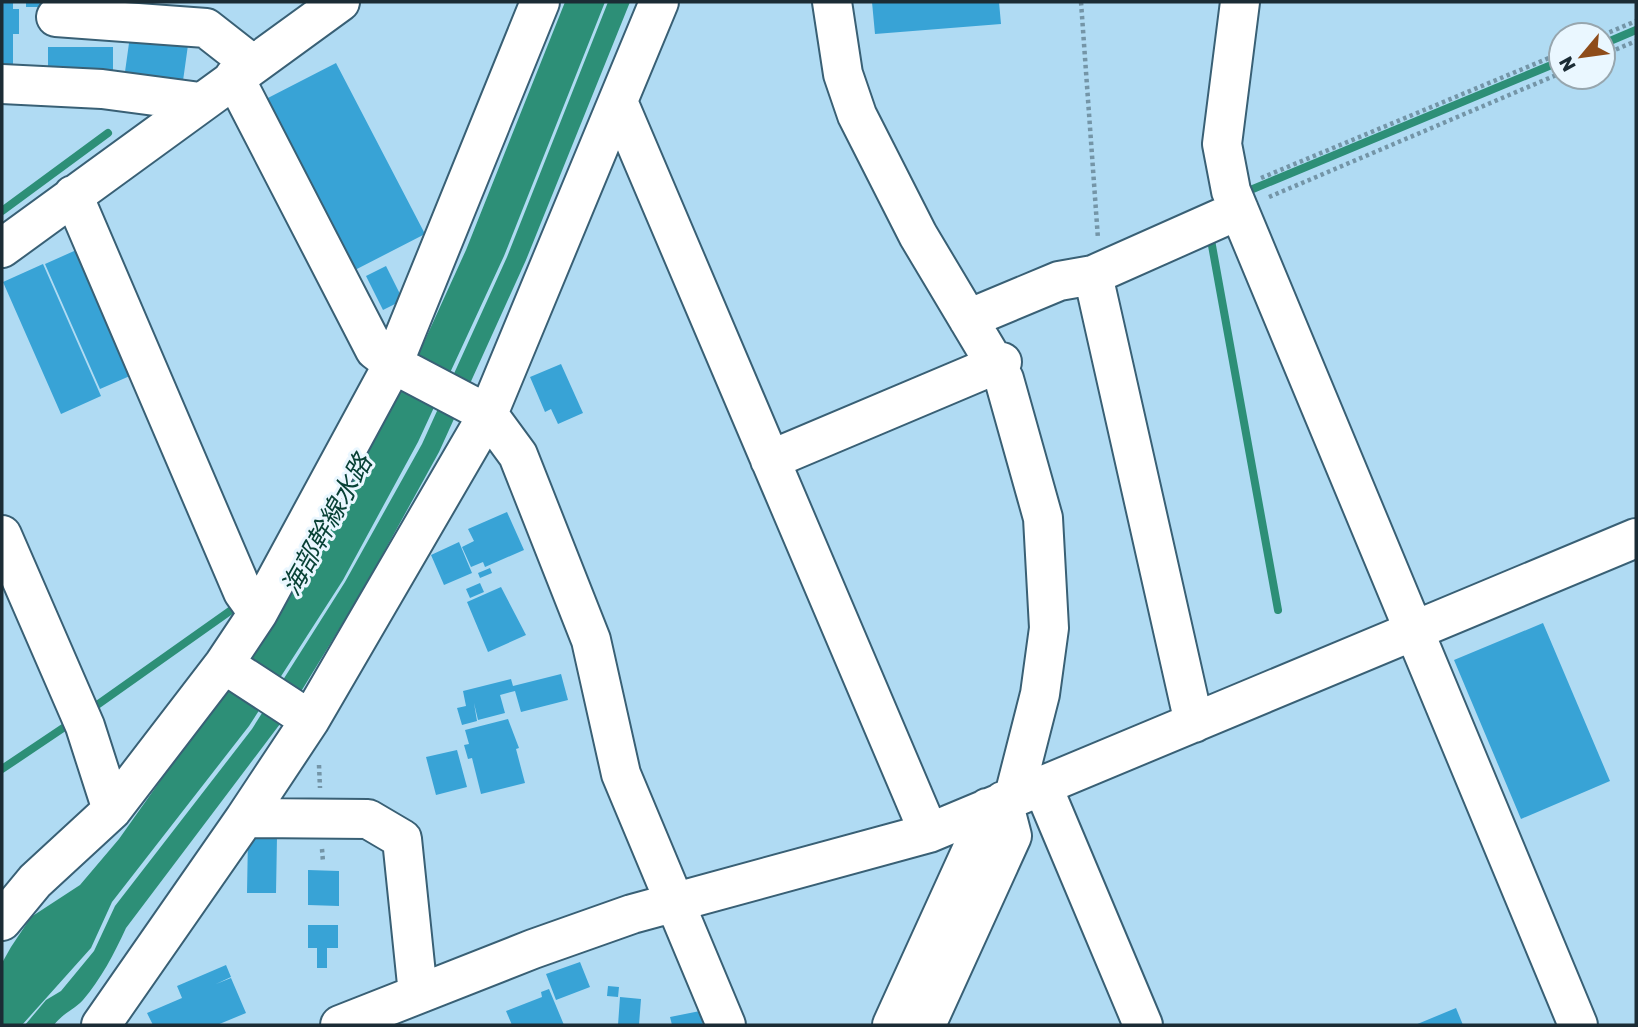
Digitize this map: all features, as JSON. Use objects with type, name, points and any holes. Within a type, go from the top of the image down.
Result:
[{"type":"street","points":[[2,247],[340,2]]},
{"type":"street","points":[[2,921],[35,881],[111,810],[229,667],[399,368],[540,2]]},
{"type":"street","points":[[100,1025],[245,818],[307,718],[482,410],[619,104],[659,2]]},
{"type":"street","points":[[832,2],[843,74],[857,115],[919,235],[968,318],[999,363],[1042,518],[1049,628],[1040,694],[1012,798],[1012,836],[926,1025]]},
{"type":"street","points":[[1240,2],[1223,144],[1235,200],[1578,1025]]},
{"type":"street","points":[[56,17],[206,29],[243,71],[375,350],[399,368],[482,410],[518,455],[591,640],[621,774],[726,1025]]},
{"type":"street","points":[[2,84],[102,89],[200,102]]},
{"type":"street","points":[[619,104],[929,833]]},
{"type":"street","points":[[73,195],[243,592],[258,613]]},
{"type":"street","points":[[968,318],[1059,282],[1097,273],[1235,200]]},
{"type":"street","points":[[1097,273],[1194,723]]},
{"type":"street","points":[[771,460],[999,363]]},
{"type":"street","points":[[2,535],[85,726],[111,810]]},
{"type":"street","points":[[340,1025],[386,1017],[418,994],[533,949],[674,903],[929,833],[1636,538]]},
{"type":"street","points":[[229,667],[307,718]]},
{"type":"street","points":[[892,1025],[979,834],[1012,798]]},
{"type":"street","points":[[1012,798],[1143,1025]]},
{"type":"street","points":[[245,818],[368,819],[402,839],[418,994]]},
{"type":"path","points":[[1081,2],[1097,273]]},
{"type":"path","points":[[1617,29],[1636,21]]},
{"type":"path","points":[[1617,49],[1636,41]]},
{"type":"path","points":[[1235,200],[1547,59]]},
{"type":"path","points":[[1235,200],[1547,78]]},
{"type":"shaded area","points":[[565,2],[605,2],[504,256],[418,442],[343,580],[249,726],[112,902],[91,948],[22,1025],[2,1025],[2,963],[11,947],[31,917],[80,885],[119,839],[243,664],[314,552],[414,364],[466,250]]},
{"type":"shaded area","points":[[608,2],[630,2],[526,260],[439,452],[362,592],[286,716],[126,928],[90,992],[54,1025],[25,1025],[46,1000],[61,991],[94,951],[115,906],[252,729],[345,582],[422,444],[507,257]]},
{"type":"building","points":[[2,2],[13,2],[13,9],[19,9],[19,34],[13,34],[13,68],[2,68]]},
{"type":"building","points":[[26,2],[66,2],[66,7],[26,7]]},
{"type":"building","points":[[872,2],[999,2],[1001,24],[875,34]]},
{"type":"building","points":[[130,36],[188,45],[182,88],[124,79]]},
{"type":"building","points":[[48,47],[113,47],[113,76],[48,76]]},
{"type":"building","points":[[336,63],[425,234],[353,271],[264,100]]},
{"type":"building","points":[[83,247],[139,372],[100,389],[45,264]]},
{"type":"building","points":[[43,264],[101,396],[61,414],[3,282]]},
{"type":"building","points":[[386,266],[403,300],[383,310],[366,276]]},
{"type":"building","points":[[561,364],[583,413],[558,424],[551,409],[545,412],[530,377]]},
{"type":"building","points":[[507,512],[524,550],[485,567],[483,562],[471,567],[462,547],[474,541],[468,529]]},
{"type":"building","points":[[459,542],[472,573],[444,585],[431,555]]},
{"type":"building","points":[[490,568],[492,573],[480,578],[478,573]]},
{"type":"building","points":[[480,583],[484,592],[470,598],[466,589]]},
{"type":"building","points":[[501,587],[526,635],[488,652],[467,602]]},
{"type":"building","points":[[1543,623],[1610,781],[1521,819],[1454,660]]},
{"type":"building","points":[[561,674],[568,700],[521,712],[515,691],[500,695],[505,713],[478,720],[474,703],[477,721],[462,725],[457,708],[466,706],[463,691],[511,679],[513,686]]},
{"type":"building","points":[[508,719],[519,748],[516,749],[525,783],[481,794],[472,758],[468,759],[464,745],[469,744],[465,730]]},
{"type":"building","points":[[457,750],[467,787],[436,795],[426,757]]},
{"type":"building","points":[[248,837],[277,837],[276,893],[247,893]]},
{"type":"building","points":[[308,870],[339,871],[339,906],[308,905]]},
{"type":"building","points":[[308,925],[338,925],[338,948],[327,948],[327,968],[317,968],[317,948],[308,948]]},
{"type":"building","points":[[580,962],[590,987],[556,1000],[546,974]]},
{"type":"building","points":[[226,965],[231,977],[216,984],[231,978],[246,1013],[217,1025],[153,1025],[147,1013],[182,998],[177,986]]},
{"type":"building","points":[[608,986],[619,987],[618,997],[607,996]]},
{"type":"building","points":[[549,989],[564,1025],[512,1025],[506,1011],[542,997],[541,992]]},
{"type":"building","points":[[620,997],[641,999],[639,1025],[618,1025]]},
{"type":"building","points":[[1456,1008],[1463,1025],[1415,1025]]},
{"type":"building","points":[[700,1011],[703,1025],[672,1025],[670,1017]]},
{"type":"waterway","points":[[1617,38],[1636,30]]},
{"type":"waterway","points":[[1248,191],[1547,67]]},
{"type":"waterway","points":[[2,211],[108,133]]},
{"type":"waterway","points":[[1211,240],[1278,610]]},
{"type":"waterway","points":[[90,710],[237,606]]},
{"type":"waterway","points":[[2,769],[72,722]]},
{"type":"water label","name":"海部幹線水路","points":[[327,525]]}]
